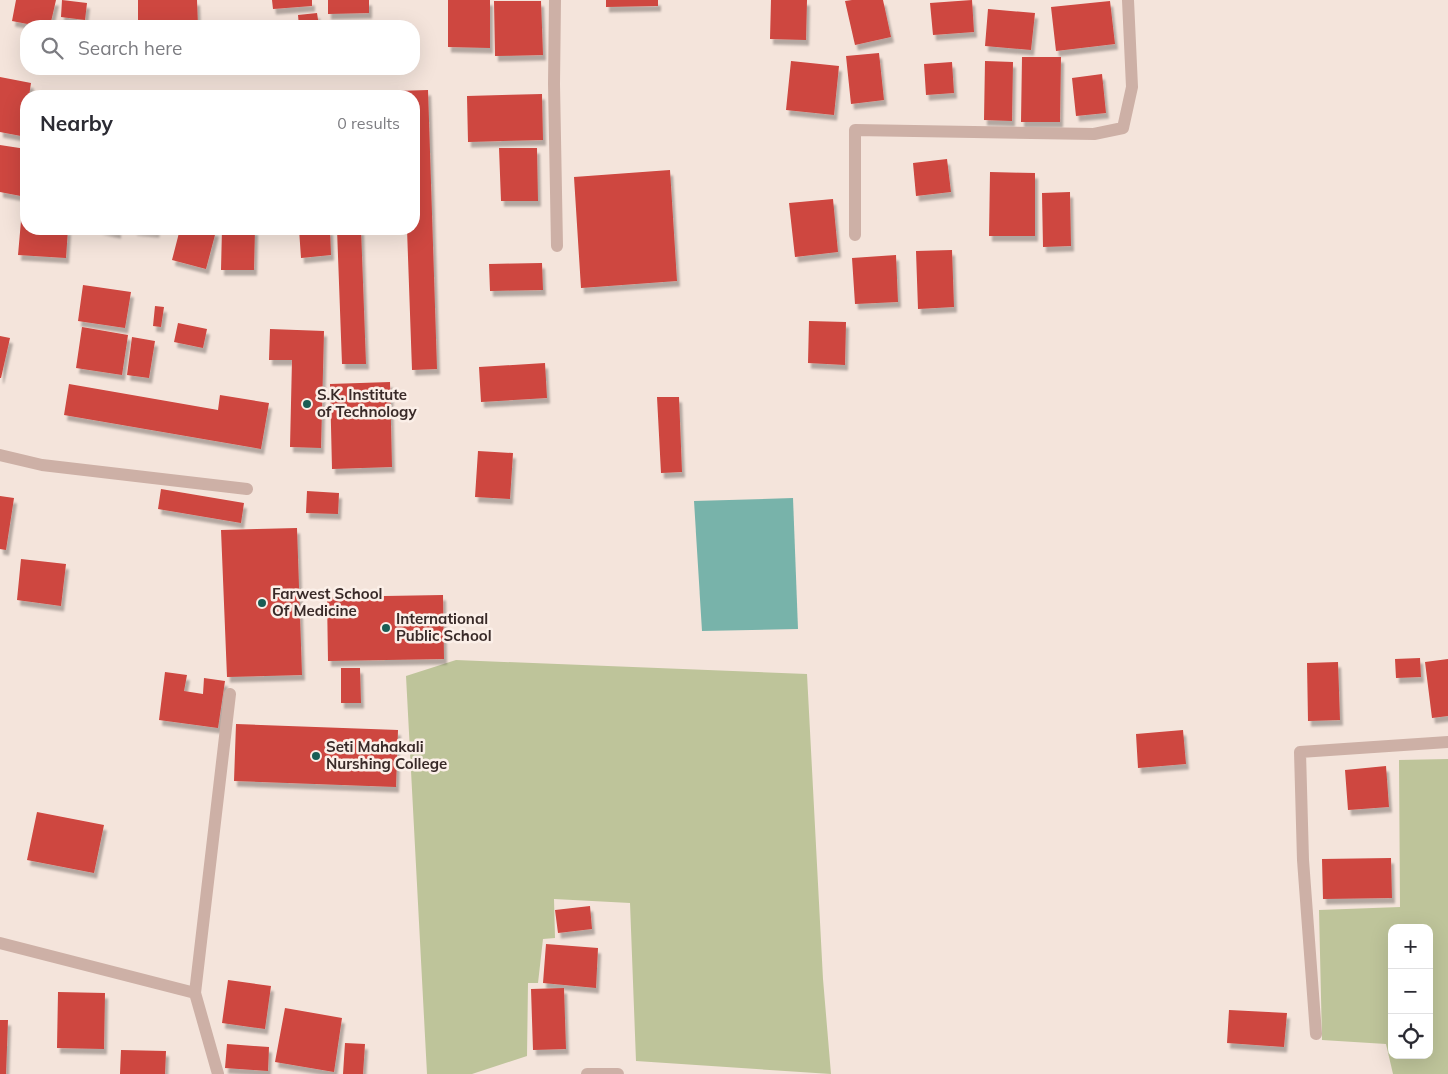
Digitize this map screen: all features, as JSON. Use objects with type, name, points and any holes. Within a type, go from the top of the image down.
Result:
[{"type":"street","points":[[555,0],[554,84],[557,246]]},
{"type":"street","points":[[855,235],[855,130],[1094,134],[1123,128],[1132,87],[1128,0]]},
{"type":"street","points":[[0,455],[42,465],[247,489]]},
{"type":"street","points":[[218,1074],[195,993],[230,694]]},
{"type":"street","points":[[1316,1034],[1303,860],[1300,752],[1448,742]]},
{"type":"street","points":[[0,943],[195,993]]},
{"type":"street","points":[[587,1074],[618,1074]]},
{"type":"green space","points":[[456,660],[807,674],[823,979],[831,1074],[636,1061],[630,903],[554,899],[555,938],[543,939],[538,983],[528,983],[527,1056],[472,1074],[427,1074],[406,676]]},
{"type":"green space","points":[[1448,759],[1448,1074],[1393,1074],[1390,1059],[1433,1059],[1433,924],[1388,924],[1388,1053],[1386,1044],[1322,1040],[1319,910],[1400,907],[1399,760]]},
{"type":"water","points":[[793,498],[798,629],[702,631],[694,501]]},
{"type":"building","points":[[16,0],[56,0],[51,20],[20,20],[20,23],[12,21]]},
{"type":"building","points":[[62,0],[87,3],[85,20],[61,17]]},
{"type":"building","points":[[138,0],[197,0],[198,20],[138,20]]},
{"type":"building","points":[[272,0],[312,0],[312,6],[273,9]]},
{"type":"building","points":[[328,0],[369,0],[369,13],[328,14]]},
{"type":"building","points":[[448,0],[490,0],[490,48],[448,47]]},
{"type":"building","points":[[606,0],[658,0],[658,6],[606,7]]},
{"type":"building","points":[[771,0],[807,0],[806,40],[770,39]]},
{"type":"building","points":[[883,0],[891,37],[855,45],[845,1]]},
{"type":"building","points":[[972,0],[974,32],[933,35],[930,3]]},
{"type":"building","points":[[494,1],[541,1],[543,55],[495,56]]},
{"type":"building","points":[[1110,1],[1115,44],[1056,51],[1051,7]]},
{"type":"building","points":[[988,9],[1035,13],[1031,50],[985,46]]},
{"type":"building","points":[[317,13],[318,20],[298,20],[298,15]]},
{"type":"building","points":[[879,53],[884,100],[851,104],[846,56]]},
{"type":"building","points":[[1022,57],[1061,57],[1060,122],[1021,122]]},
{"type":"building","points":[[791,61],[839,66],[834,115],[786,110]]},
{"type":"building","points":[[985,61],[1013,62],[1012,121],[984,120]]},
{"type":"building","points":[[952,62],[954,93],[926,95],[924,64]]},
{"type":"building","points":[[1102,74],[1106,113],[1076,116],[1072,78]]},
{"type":"building","points":[[0,77],[31,83],[30,90],[20,90],[20,136],[0,132]]},
{"type":"building","points":[[420,90],[428,90],[437,369],[412,370],[407,235],[420,235]]},
{"type":"building","points":[[542,94],[543,140],[468,142],[467,96]]},
{"type":"building","points":[[0,145],[20,148],[20,196],[0,192]]},
{"type":"building","points":[[499,148],[537,148],[538,201],[501,201]]},
{"type":"building","points":[[947,159],[951,192],[916,196],[913,163]]},
{"type":"building","points":[[670,170],[677,281],[581,288],[574,177]]},
{"type":"building","points":[[990,172],[1035,173],[1035,236],[989,236]]},
{"type":"building","points":[[1070,192],[1071,246],[1043,247],[1042,193]]},
{"type":"building","points":[[833,199],[838,252],[795,257],[789,203]]},
{"type":"building","points":[[20,232],[20,235],[68,235],[66,258],[18,255]]},
{"type":"building","points":[[178,235],[215,235],[206,269],[172,260]]},
{"type":"building","points":[[222,235],[255,235],[254,270],[221,270]]},
{"type":"building","points":[[299,235],[330,235],[331,255],[301,258]]},
{"type":"building","points":[[337,235],[361,235],[366,364],[342,364]]},
{"type":"building","points":[[952,250],[954,307],[918,309],[916,251]]},
{"type":"building","points":[[896,255],[898,302],[855,304],[852,258]]},
{"type":"building","points":[[542,263],[543,290],[490,291],[489,264]]},
{"type":"building","points":[[83,285],[131,292],[125,328],[78,321]]},
{"type":"building","points":[[155,306],[164,307],[161,327],[153,326]]},
{"type":"building","points":[[809,321],[846,322],[845,365],[808,363]]},
{"type":"building","points":[[178,323],[207,329],[203,348],[174,342]]},
{"type":"building","points":[[82,327],[128,335],[122,375],[76,368]]},
{"type":"building","name":"S.K. Institute of Technology","points":[[270,329],[324,331],[321,448],[290,447],[292,360],[269,360]]},
{"type":"building","points":[[0,336],[10,338],[1,378],[0,378]]},
{"type":"building","points":[[132,337],[155,341],[149,378],[127,375]]},
{"type":"building","points":[[545,363],[547,398],[481,402],[479,367]]},
{"type":"building","points":[[390,382],[392,467],[332,469],[330,384]]},
{"type":"building","points":[[69,384],[218,410],[220,395],[269,403],[261,449],[64,415]]},
{"type":"building","points":[[657,397],[679,397],[682,472],[661,473]]},
{"type":"building","points":[[478,451],[513,453],[510,499],[475,497]]},
{"type":"building","points":[[161,489],[244,503],[241,523],[158,509]]},
{"type":"building","points":[[307,491],[339,493],[338,514],[306,513]]},
{"type":"building","points":[[0,496],[14,498],[6,550],[0,549]]},
{"type":"building","name":"Farwest School Of Medicine","points":[[297,528],[302,675],[227,677],[221,530]]},
{"type":"building","points":[[21,559],[66,564],[61,606],[17,600]]},
{"type":"building","name":"International Public School","points":[[443,595],[444,659],[328,661],[327,597]]},
{"type":"building","points":[[1420,658],[1421,677],[1396,678],[1395,659]]},
{"type":"building","points":[[1448,659],[1448,716],[1432,718],[1425,662]]},
{"type":"building","points":[[1338,662],[1340,720],[1308,721],[1307,663]]},
{"type":"building","points":[[341,668],[360,668],[361,703],[341,703]]},
{"type":"building","points":[[165,672],[187,675],[184,691],[203,694],[204,678],[225,681],[218,728],[159,720]]},
{"type":"building","name":"Seti Mahakali Nurshing College","points":[[236,724],[398,730],[396,787],[234,781]]},
{"type":"building","points":[[1183,730],[1186,764],[1138,768],[1136,734]]},
{"type":"building","points":[[1386,766],[1389,807],[1348,810],[1345,770]]},
{"type":"building","points":[[37,812],[104,825],[94,873],[27,860]]},
{"type":"building","points":[[1391,858],[1392,898],[1323,899],[1322,859]]},
{"type":"building","points":[[590,906],[592,929],[558,933],[555,910]]},
{"type":"building","points":[[546,944],[598,948],[596,988],[543,983]]},
{"type":"building","points":[[228,980],[271,986],[265,1029],[222,1023]]},
{"type":"building","points":[[564,988],[566,1049],[533,1050],[531,989]]},
{"type":"building","points":[[58,992],[105,993],[104,1049],[57,1048]]},
{"type":"building","points":[[285,1008],[342,1018],[334,1072],[275,1062]]},
{"type":"building","points":[[1229,1010],[1287,1013],[1284,1047],[1227,1043]]},
{"type":"building","points":[[0,1020],[8,1020],[6,1074],[0,1074]]},
{"type":"building","points":[[345,1043],[365,1044],[363,1074],[343,1074]]},
{"type":"building","points":[[227,1044],[269,1047],[268,1071],[225,1068]]},
{"type":"building","points":[[121,1050],[166,1051],[165,1074],[120,1074]]},
{"type":"place","name":"S.K. Institute of Technology","points":[[307,404]]},
{"type":"place","name":"Farwest School Of Medicine","points":[[262,603]]},
{"type":"place","name":"International Public School","points":[[386,628]]},
{"type":"place","name":"Seti Mahakali Nurshing College","points":[[316,756]]}]
